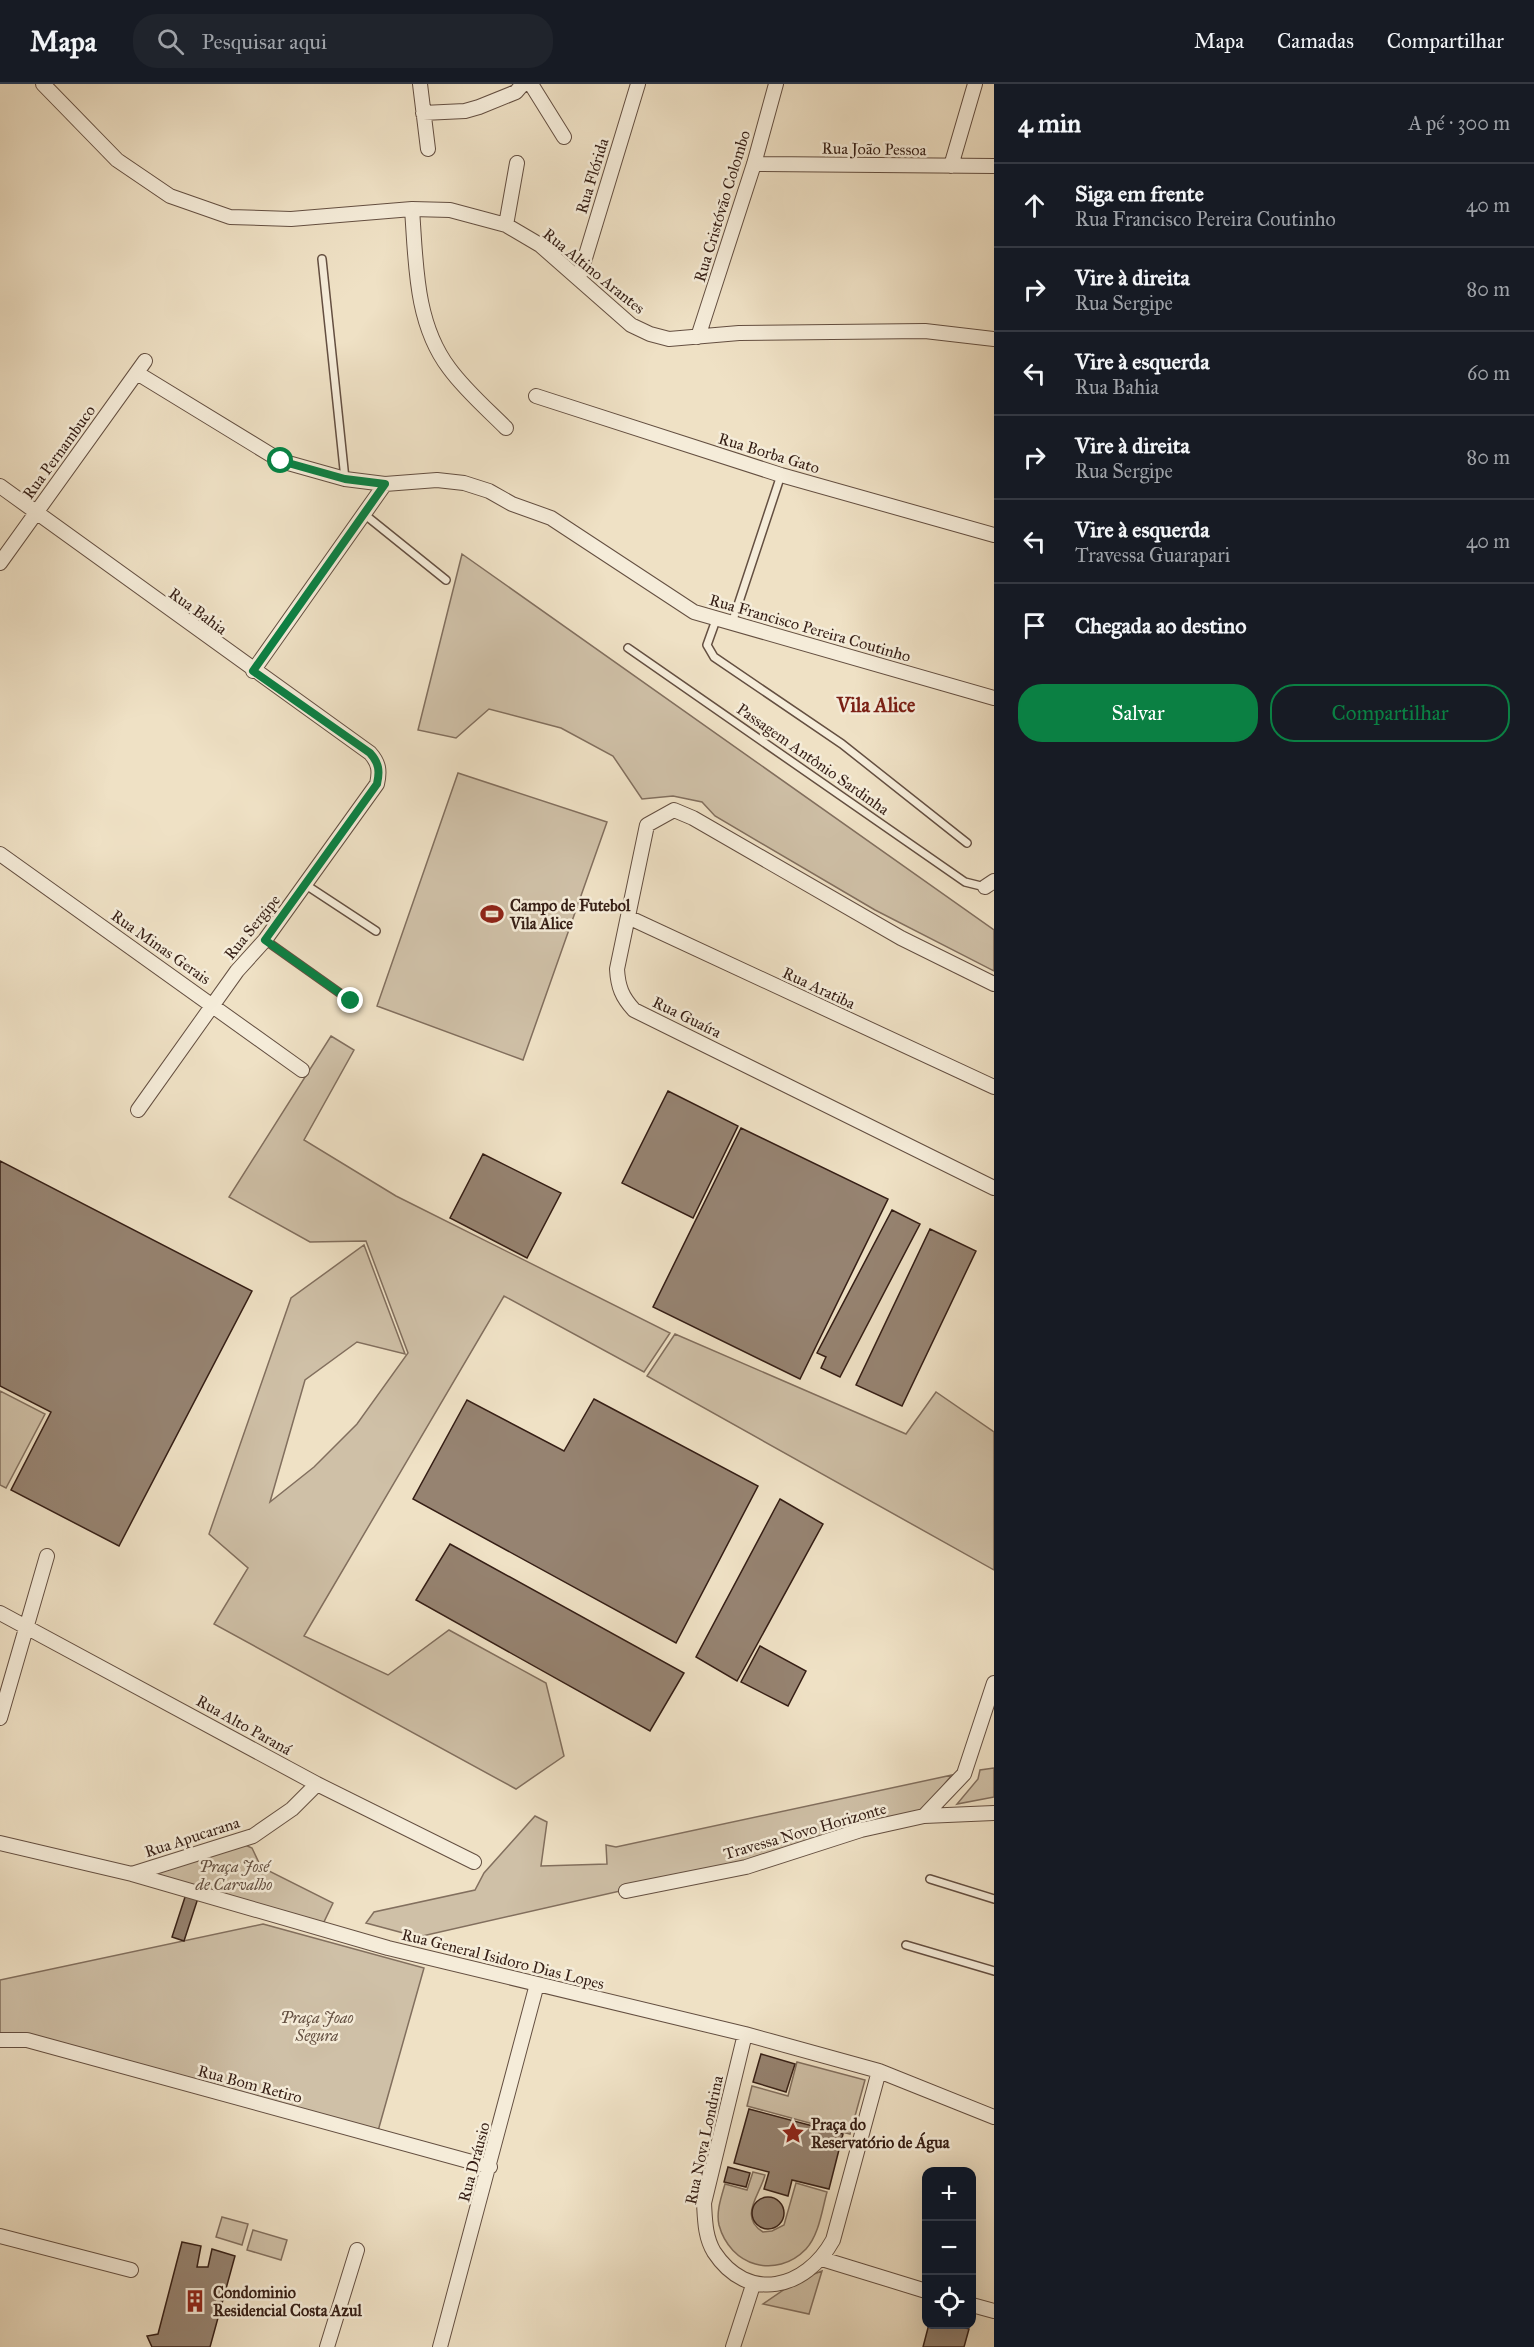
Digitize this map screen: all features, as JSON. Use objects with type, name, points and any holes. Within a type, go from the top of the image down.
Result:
[{"type":"street","name":"Rua Altino Arantes","points":[[43,84],[117,160],[170,196],[230,218],[291,219],[412,209],[450,210],[506,225],[540,245],[631,325],[650,334],[669,339],[739,333],[925,331],[994,339]]},
{"type":"street","points":[[420,84],[428,148]]},
{"type":"street","points":[[531,84],[564,137]]},
{"type":"street","name":"Rua Flórida","points":[[579,278],[638,84]]},
{"type":"street","name":"Rua Cristóvão Colombo","points":[[698,337],[754,164],[776,84]]},
{"type":"street","points":[[951,166],[975,84]]},
{"type":"street","points":[[423,113],[465,111],[518,87]]},
{"type":"street","points":[[506,225],[518,163]]},
{"type":"street","name":"Rua João Pessoa","points":[[754,164],[994,166]]},
{"type":"street","points":[[412,209],[419,296],[436,347],[449,369],[506,428]]},
{"type":"street","name":"Rua Francisco Pereira Coutinho","points":[[141,367],[262,452],[281,461],[345,479],[385,484],[437,480],[464,483],[489,491],[551,518],[663,594],[694,612],[994,698]]},
{"type":"street","name":"Rua Pernambuco","points":[[0,563],[141,367]]},
{"type":"street","name":"Rua Borba Gato","points":[[536,396],[781,475],[994,535]]},
{"type":"street","points":[[253,671],[385,484]]},
{"type":"street","name":"Rua Bahia","points":[[0,486],[253,671],[370,753],[377,761]]},
{"type":"street","name":"Rua Sergipe","points":[[138,1110],[237,971],[265,940],[306,885],[377,784],[380,773],[377,761]]},
{"type":"street","name":"Rua Guaíra","points":[[994,984],[901,938],[693,818],[674,810],[647,825],[630,918],[617,969],[618,985],[624,999],[634,1010],[994,1188]]},
{"type":"street","name":"Rua Minas Gerais","points":[[0,854],[302,1070]]},
{"type":"street","name":"Rua Aratiba","points":[[630,918],[994,1088]]},
{"type":"street","points":[[0,1718],[47,1556]]},
{"type":"street","name":"Rua Alto Paraná","points":[[0,1612],[317,1784],[474,1862]]},
{"type":"street","points":[[924,1816],[964,1774],[994,1683]]},
{"type":"street","name":"Rua Apucarana","points":[[132,1874],[253,1836],[292,1809],[317,1784]]},
{"type":"street","name":"Travessa Novo Horizonte","points":[[626,1891],[746,1867],[861,1830],[924,1816],[994,1813]]},
{"type":"street","name":"Rua General Isidoro Dias Lopes","points":[[0,1843],[132,1874],[388,1948],[745,2034],[879,2072],[994,2117]]},
{"type":"street","name":"Rua Dráusio","points":[[440,2347],[490,2167],[537,1984]]},
{"type":"street","name":"Rua Nova Londrina","points":[[745,2034],[704,2203],[705,2229],[714,2251],[733,2274],[753,2285]]},
{"type":"street","name":"Rua Bom Retiro","points":[[0,2040],[27,2040],[490,2167]]},
{"type":"street","points":[[733,2347],[753,2285],[782,2283],[802,2274],[822,2259],[833,2240],[879,2072]]},
{"type":"street","points":[[0,2236],[131,2270]]},
{"type":"street","points":[[327,2347],[357,2250]]},
{"type":"street","points":[[822,2259],[922,2289]]},
{"type":"street","points":[[976,2305],[994,2311]]},
{"type":"lane","points":[[322,260],[345,479]]},
{"type":"lane","points":[[732,623],[781,475]]},
{"type":"lane","points":[[364,514],[446,580]]},
{"type":"lane","points":[[716,620],[707,645],[714,657],[842,744],[967,843]]},
{"type":"lane","name":"Passagem Antônio Sardinha","points":[[628,648],[965,882],[989,884]]},
{"type":"lane","points":[[306,885],[376,931]]},
{"type":"lane","points":[[265,940],[351,1001]]},
{"type":"lane","points":[[930,1879],[994,1899]]},
{"type":"lane","points":[[906,1945],[994,1971]]},
{"type":"green space","points":[[462,554],[994,930],[994,971],[875,910],[715,816],[702,802],[673,796],[642,799],[613,756],[561,728],[489,709],[456,738],[418,730]]},
{"type":"green space","name":"Campo de Futebol Vila Alice","points":[[458,773],[607,822],[523,1060],[377,1006]]},
{"type":"green space","points":[[331,1036],[354,1050],[304,1140],[396,1196],[670,1333],[644,1372],[504,1296],[304,1636],[388,1675],[449,1630],[546,1683],[564,1756],[516,1789],[214,1624],[248,1568],[209,1534],[291,1298],[364,1245],[405,1354],[357,1342],[305,1380],[270,1502],[314,1467],[357,1424],[408,1353],[366,1241],[310,1242],[229,1197]]},
{"type":"green space","points":[[675,1334],[906,1434],[936,1392],[994,1432],[994,1570],[647,1376]]},
{"type":"green space","points":[[0,1391],[45,1414],[6,1488],[0,1485]]},
{"type":"green space","points":[[994,1768],[994,1797],[957,1804],[978,1779],[980,1770]]},
{"type":"green space","points":[[952,1775],[922,1811],[743,1863],[418,1937],[366,1923],[374,1912],[475,1890],[484,1873],[535,1816],[547,1822],[541,1866],[607,1864],[606,1845],[616,1847]]},
{"type":"green space","name":"Praça José de Carvalho","points":[[243,1844],[252,1848],[261,1867],[333,1903],[321,1928],[146,1877]]},
{"type":"green space","name":"Praça Joao Segura","points":[[263,1924],[424,1968],[378,2131],[0,2037],[0,1980]]},
{"type":"green space","points":[[797,2062],[865,2080],[850,2134],[747,2106],[752,2086],[788,2096]]},
{"type":"green space","points":[[753,2172],[765,2175],[751,2213],[752,2220],[763,2232],[772,2231],[784,2225],[796,2183],[827,2192],[814,2237],[806,2249],[794,2259],[768,2266],[755,2264],[743,2259],[725,2239],[718,2220],[725,2184],[747,2190]]},
{"type":"green space","points":[[222,2217],[248,2224],[242,2245],[216,2237]]},
{"type":"green space","points":[[253,2230],[287,2240],[281,2260],[247,2250]]},
{"type":"green space","points":[[822,2271],[809,2314],[763,2304],[798,2280]]},
{"type":"building","points":[[668,1091],[738,1126],[693,1218],[622,1183]]},
{"type":"building","points":[[741,1128],[888,1199],[800,1379],[653,1307]]},
{"type":"building","points":[[483,1154],[561,1193],[527,1258],[450,1218]]},
{"type":"building","points":[[0,1161],[252,1291],[119,1546],[11,1490],[51,1412],[0,1386]]},
{"type":"building","points":[[892,1210],[920,1224],[840,1377],[821,1368],[826,1357],[817,1353]]},
{"type":"building","points":[[930,1229],[976,1251],[902,1406],[856,1385]]},
{"type":"building","points":[[594,1399],[758,1486],[676,1643],[413,1499],[467,1400],[564,1451]]},
{"type":"building","points":[[780,1499],[823,1524],[737,1681],[696,1657]]},
{"type":"building","points":[[450,1544],[684,1673],[650,1731],[416,1600]]},
{"type":"building","points":[[760,1646],[806,1671],[788,1706],[741,1682]]},
{"type":"building","points":[[187,1891],[199,1895],[184,1941],[172,1937]]},
{"type":"building","points":[[761,2054],[795,2064],[786,2092],[753,2082]]},
{"type":"building","points":[[749,2109],[843,2134],[829,2189],[792,2180],[788,2196],[764,2189],[769,2172],[734,2163]]},
{"type":"building","points":[[728,2167],[750,2173],[746,2187],[724,2182]]},
{"type":"building","points":[[768,2197],[779,2202],[784,2213],[779,2224],[768,2229],[757,2224],[752,2213],[757,2202]]},
{"type":"building","name":"Condominio Residencial Costa Azul","points":[[182,2242],[201,2246],[197,2267],[208,2267],[212,2249],[235,2256],[210,2347],[152,2347],[147,2336],[158,2334]]},
{"type":"building","points":[[928,2329],[969,2329],[964,2347],[923,2347]]},
{"type":"place","name":"Campo de Futebol Vila Alice","points":[[492,914]]},
{"type":"place","name":"Praça do Reservatório de Água","points":[[793,2133]]},
{"type":"place","name":"Condominio Residencial Costa Azul","points":[[195,2301]]},
{"type":"district","name":"Vila Alice","points":[[876,705]]},
{"type":"route","points":[[281,461],[345,479],[385,484],[253,671],[370,753],[377,761],[380,773],[377,784],[265,940],[351,1001]]}]
